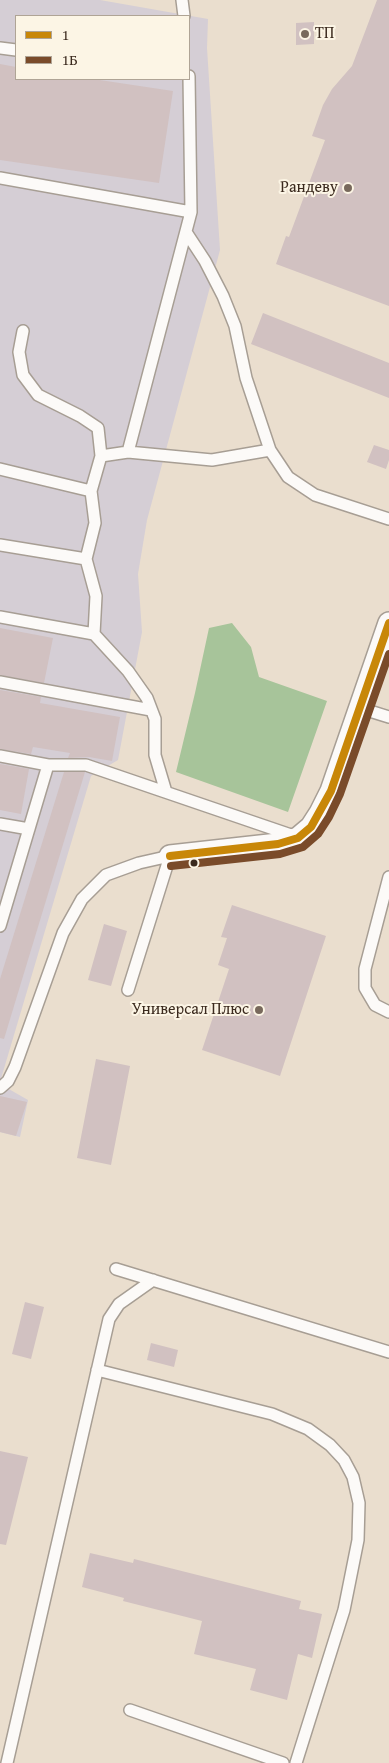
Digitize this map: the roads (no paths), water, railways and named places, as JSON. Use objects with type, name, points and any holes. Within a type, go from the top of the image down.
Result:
[{"type":"street","points":[[170,856],[278,844],[298,838],[311,827],[331,791],[389,623]]},
{"type":"lane","points":[[182,0],[184,15]]},
{"type":"lane","points":[[0,48],[15,50]]},
{"type":"lane","points":[[128,452],[191,212],[186,80]]},
{"type":"lane","points":[[0,178],[191,212]]},
{"type":"lane","points":[[186,232],[205,261],[223,296],[235,326],[246,378],[270,450],[288,476],[315,494],[389,519]]},
{"type":"lane","points":[[23,331],[19,352],[23,374],[38,395],[80,416],[98,428],[101,456],[91,491],[95,523],[86,559],[96,596],[94,634]]},
{"type":"lane","points":[[101,456],[128,452],[212,460],[270,450]]},
{"type":"lane","points":[[0,469],[91,491]]},
{"type":"lane","points":[[0,544],[86,559]]},
{"type":"lane","points":[[0,617],[94,634],[128,671],[148,698],[154,719],[155,755],[166,792]]},
{"type":"lane","points":[[0,682],[151,710]]},
{"type":"lane","points":[[360,708],[389,716]]},
{"type":"lane","points":[[0,756],[48,765],[86,765],[298,838]]},
{"type":"lane","points":[[0,926],[5,893],[29,829],[48,765]]},
{"type":"lane","points":[[0,824],[29,829]]},
{"type":"lane","points":[[128,990],[170,856]]},
{"type":"lane","points":[[0,1088],[8,1081],[15,1067],[63,933],[82,899],[106,874],[139,863],[170,856]]},
{"type":"lane","points":[[389,877],[365,969],[365,988],[375,1005],[389,1012]]},
{"type":"lane","points":[[116,1269],[389,1352]]},
{"type":"lane","points":[[7,1763],[109,1318],[131,1294],[153,1280]]},
{"type":"lane","points":[[97,1370],[272,1414],[299,1425],[308,1429],[330,1445],[344,1460],[353,1477],[359,1503],[358,1540],[344,1610],[296,1763]]},
{"type":"lane","points":[[130,1710],[283,1763]]},
{"type":"place","name":"ТП","points":[[305,34]]},
{"type":"place","name":"Рандеву","points":[[348,188]]},
{"type":"place","name":"Универсал Плюс","points":[[259,1010]]}]
